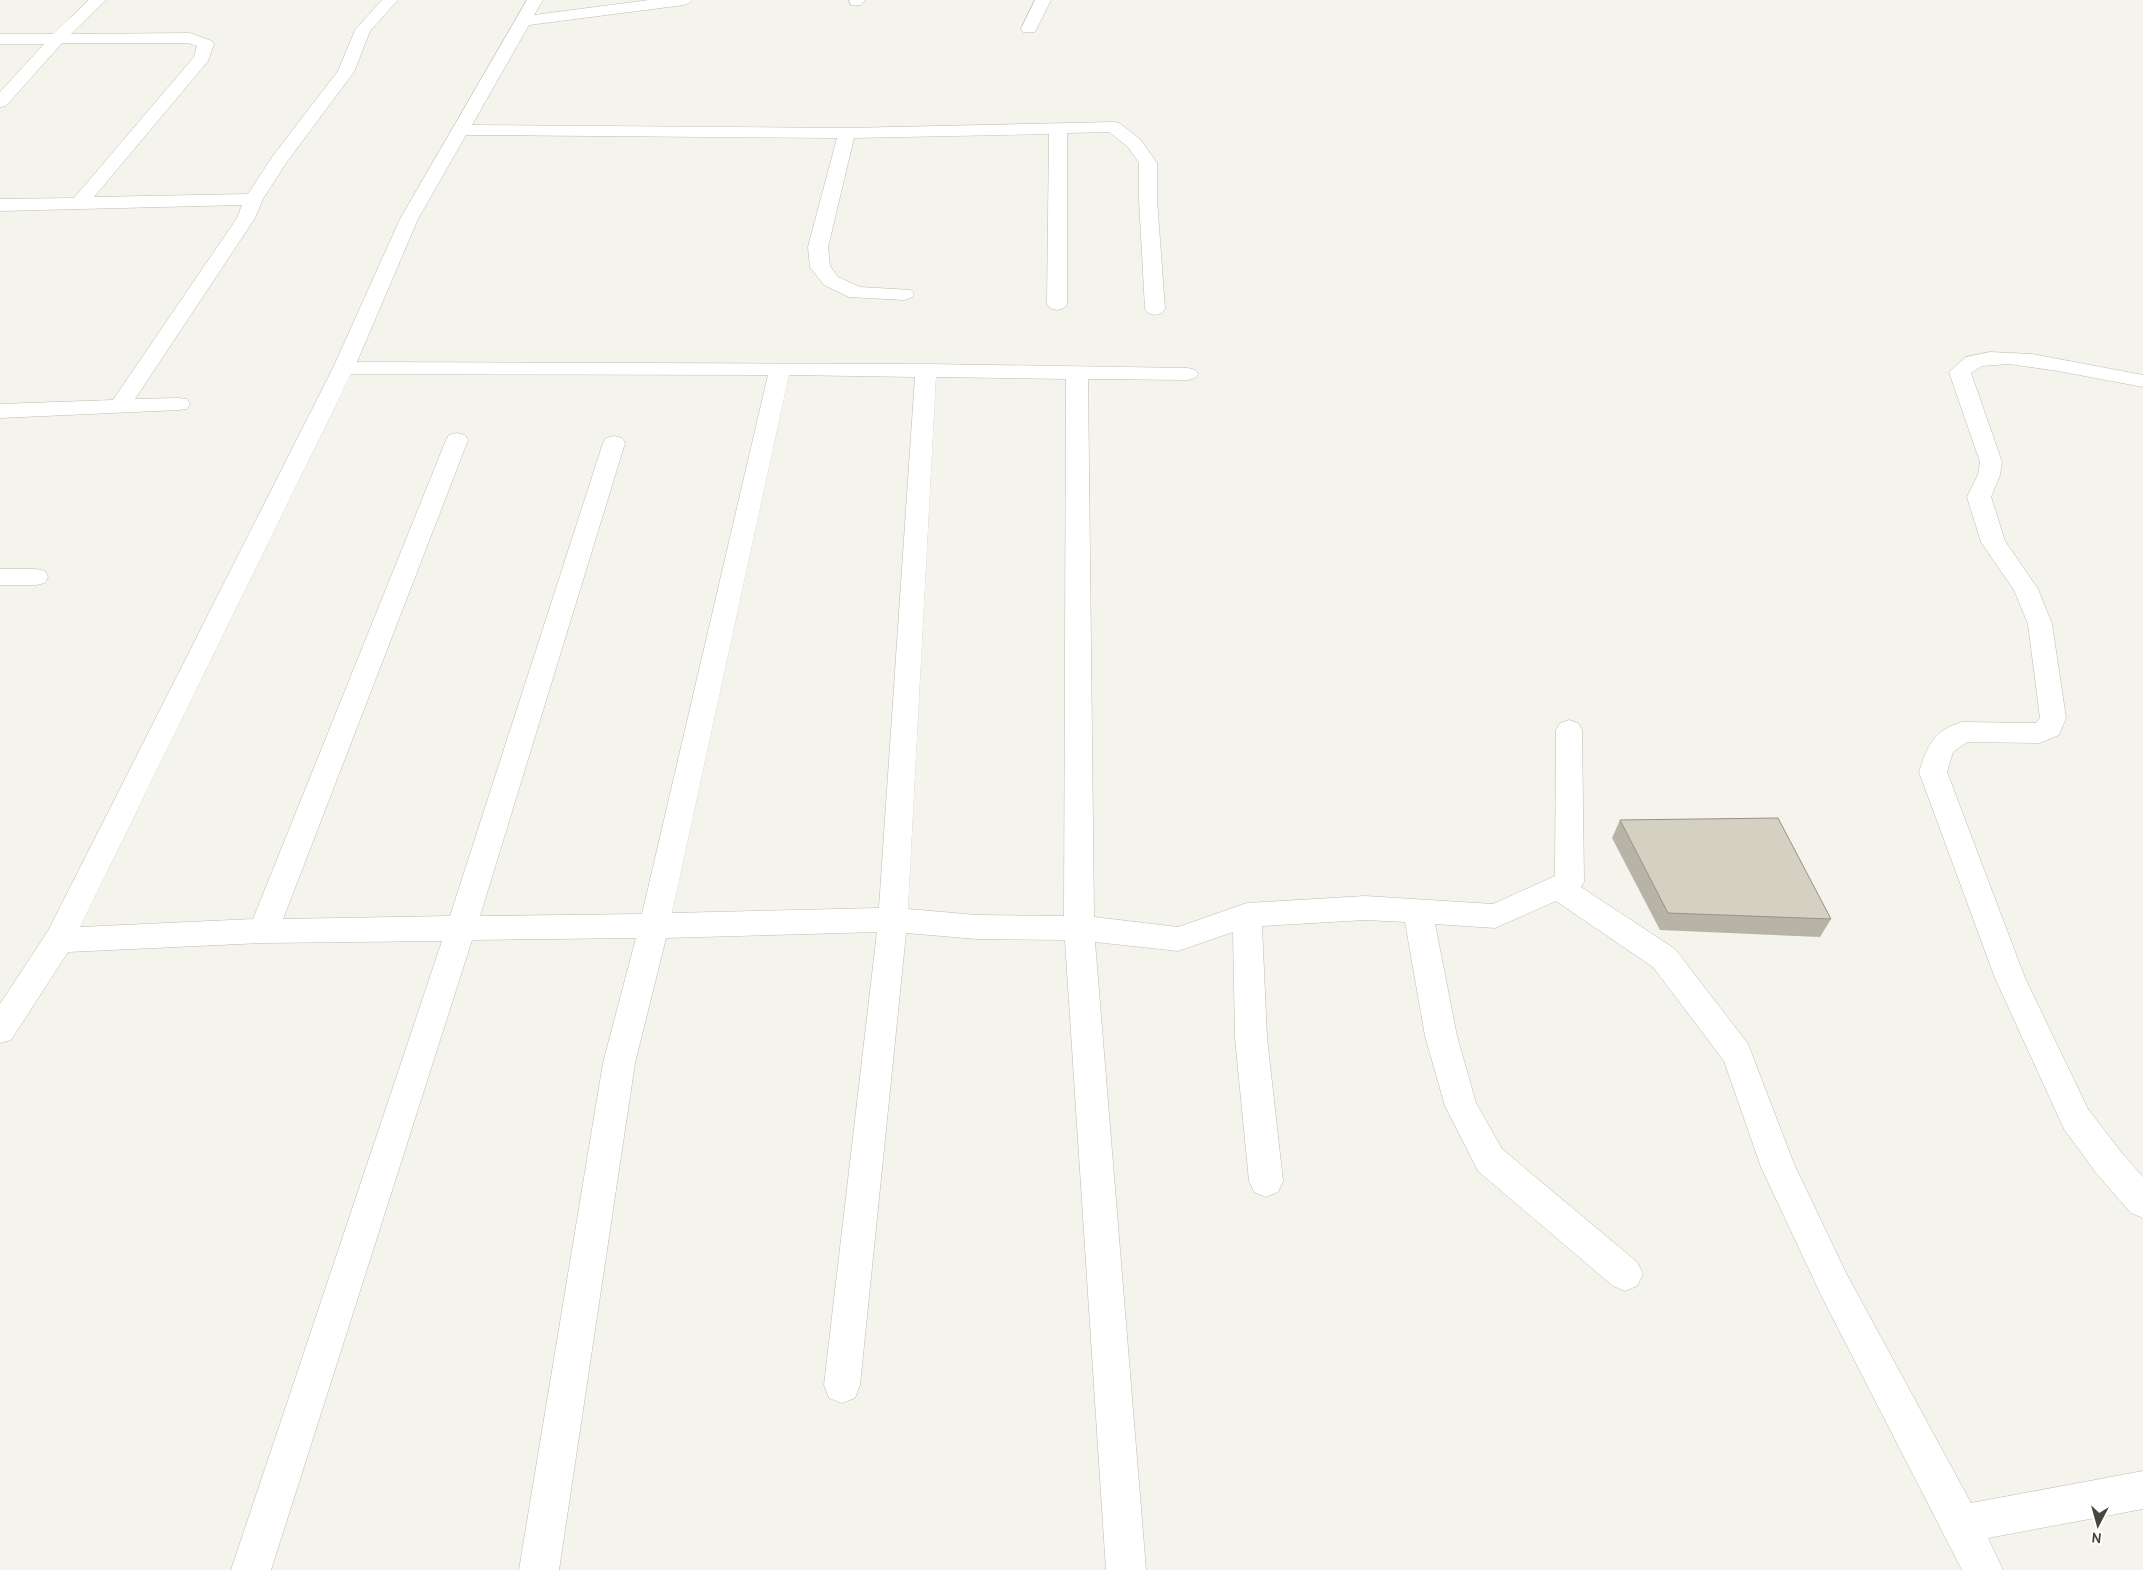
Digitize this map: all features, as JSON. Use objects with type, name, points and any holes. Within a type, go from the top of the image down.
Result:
[{"type":"street","points":[[0,102],[57,40],[98,0]]},
{"type":"street","points":[[120,405],[246,218],[254,199],[297,134],[346,72],[362,30],[390,0]]},
{"type":"street","points":[[0,1030],[59,940],[344,368],[409,219],[535,0]]},
{"type":"street","points":[[522,21],[684,0]]},
{"type":"street","points":[[1029,30],[1043,0]]},
{"type":"street","points":[[0,39],[190,38],[206,44],[202,58],[79,204]]},
{"type":"street","points":[[459,130],[847,133],[1113,128],[1134,142],[1148,163],[1148,199],[1155,310]]},
{"type":"street","points":[[1057,304],[1058,129]]},
{"type":"street","points":[[847,133],[818,247],[820,267],[831,281],[856,292],[904,294]]},
{"type":"street","points":[[0,205],[254,199]]},
{"type":"street","points":[[2143,381],[2005,358],[1977,360],[1960,372],[1991,462],[1989,475],[1979,497],[1993,542],[2026,589],[2040,624],[2052,718],[2050,728],[2040,733],[1962,732],[1941,747],[1933,772],[2010,978],[2076,1120],[2109,1163],[2143,1202]]},
{"type":"street","points":[[344,368],[926,370],[1188,374]]},
{"type":"street","points":[[539,1570],[618,1063],[654,926],[780,369]]},
{"type":"street","points":[[842,1385],[893,920],[926,370]]},
{"type":"street","points":[[1077,372],[1079,928],[1126,1570]]},
{"type":"street","points":[[0,411],[179,404]]},
{"type":"street","points":[[263,931],[458,440]]},
{"type":"street","points":[[251,1570],[461,929],[614,443]]},
{"type":"street","points":[[0,577],[36,577]]},
{"type":"street","points":[[59,940],[263,931],[654,926],[893,920],[977,927],[1079,928],[1178,939],[1247,915],[1365,908],[1495,916],[1569,882],[1569,730]]},
{"type":"street","points":[[1559,888],[1664,958],[1737,1054],[1778,1168],[1834,1285],[1961,1524],[1983,1570]]},
{"type":"street","points":[[1418,911],[1441,1036],[1461,1106],[1490,1160],[1624,1274]]},
{"type":"street","points":[[1247,915],[1251,1038],[1266,1181]]},
{"type":"street","points":[[1961,1524],[2143,1490]]},
{"type":"building","points":[[1778,818],[1831,919],[1668,913],[1620,820]]}]
